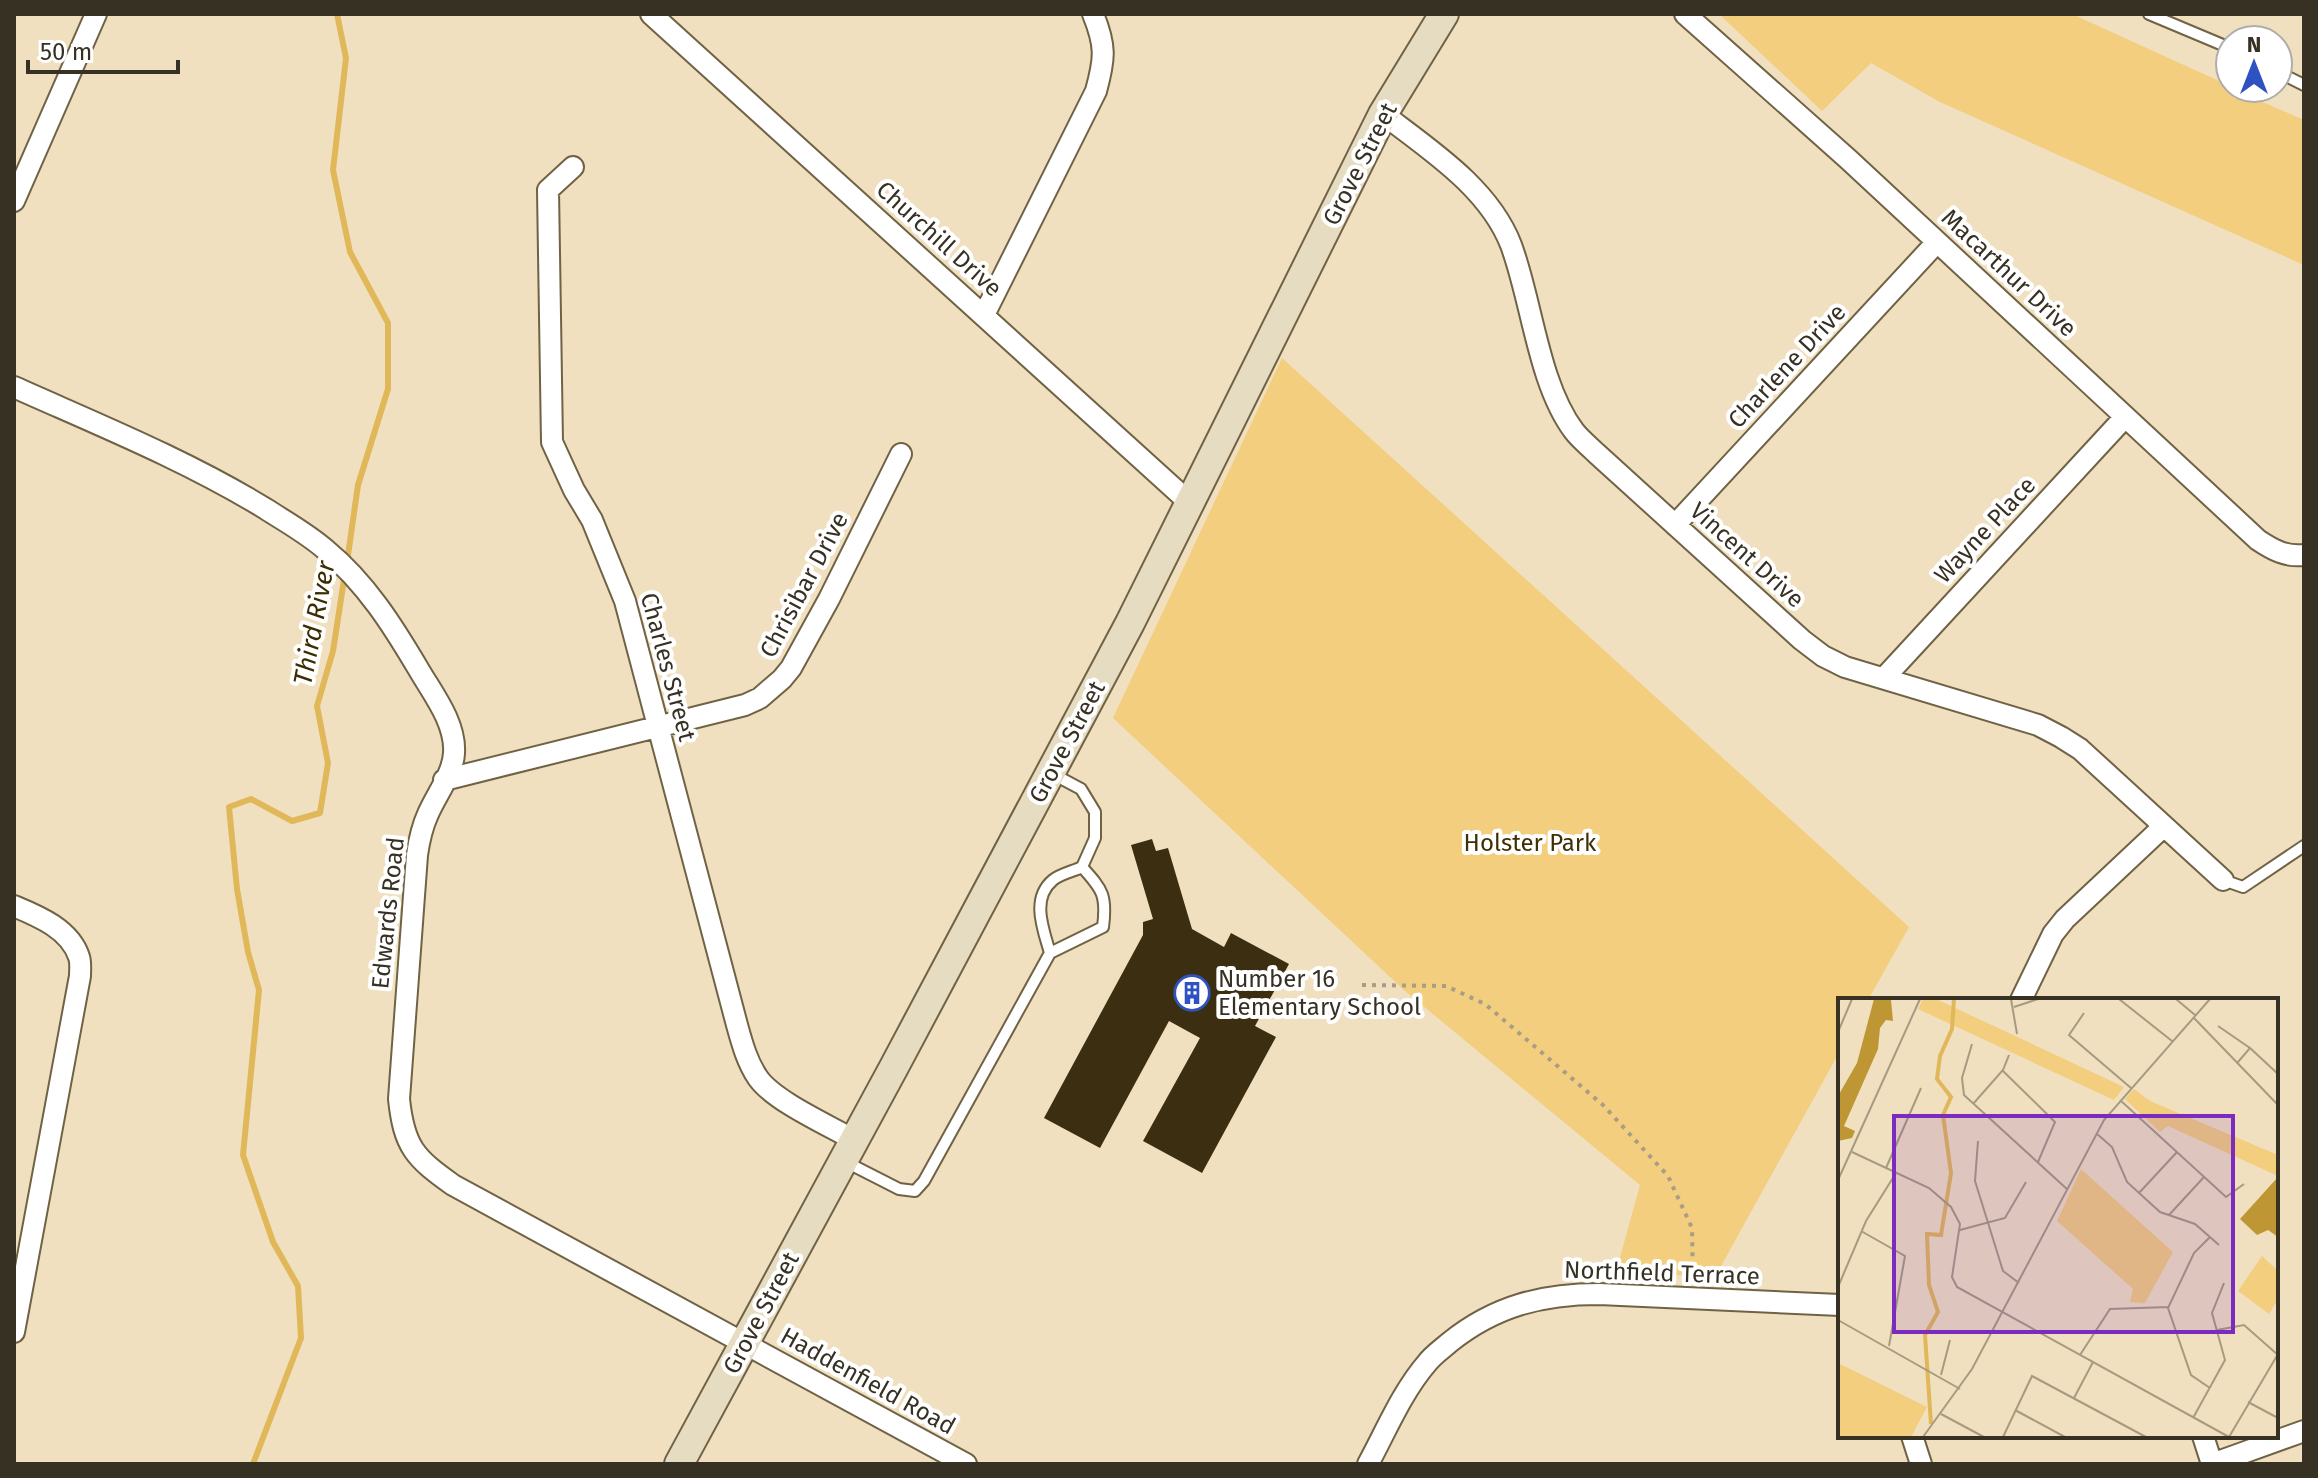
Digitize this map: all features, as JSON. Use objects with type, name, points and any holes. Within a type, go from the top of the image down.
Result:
[{"type":"street","points":[[14,201],[96,14]]},
{"type":"street","name":"Churchill Drive","points":[[651,14],[1191,504]]},
{"type":"street","name":"Grove Street","points":[[679,1464],[1191,504],[1383,114],[1444,14]]},
{"type":"street","name":"Macarthur Drive","points":[[1685,14],[1848,159],[2258,540],[2274,551],[2304,555]]},
{"type":"street","points":[[984,315],[1096,91],[1104,55],[1103,38],[1094,17]]},
{"type":"street","name":"Vincent Drive","points":[[1383,114],[1476,191],[1493,212],[1510,244],[1542,356],[1564,414],[1575,432],[1596,453],[1823,656],[1845,667],[2038,725],[2061,737],[2080,749],[2223,880]]},
{"type":"street","name":"Charles Street","points":[[573,167],[548,190],[552,442],[592,520],[620,588],[747,1058],[759,1079],[776,1097],[848,1150]]},
{"type":"street","name":"Charlene Drive","points":[[1675,525],[1937,242]]},
{"type":"street","name":"Edwards Road","points":[[14,387],[176,460],[238,492],[298,529],[326,549],[353,576],[392,624],[448,722],[454,755],[420,836],[412,904],[399,1099],[412,1151],[453,1185],[745,1343]]},
{"type":"street","name":"Wayne Place","points":[[1884,678],[2125,417]]},
{"type":"street","name":"Chrisibar Drive","points":[[444,780],[745,705],[760,698],[791,668],[901,454]]},
{"type":"street","points":[[2022,998],[2053,934],[2065,919],[2164,826]]},
{"type":"street","points":[[14,906],[41,917],[69,941],[79,957],[80,976],[14,1332]]},
{"type":"street","name":"Northfield Terrace","points":[[1368,1464],[1413,1381],[1428,1360],[1480,1320],[1540,1298],[1568,1294],[1838,1305]]},
{"type":"street","name":"Haddenfield Road","points":[[745,1343],[966,1464]]},
{"type":"street","points":[[2204,1438],[2212,1464],[2304,1431]]},
{"type":"street","points":[[1913,1438],[1921,1464]]},
{"type":"lane","points":[[2149,14],[2214,41]]},
{"type":"lane","points":[[1050,773],[1081,789],[1095,812],[1095,838],[1082,867],[1053,880],[1043,894],[1039,916],[1050,953]]},
{"type":"lane","points":[[2223,880],[2243,887],[2304,846]]},
{"type":"lane","points":[[848,1150],[899,1189],[915,1191],[924,1181],[1050,953],[1103,927],[1106,904],[1098,884],[1082,867]]},
{"type":"path","points":[[1362,985],[1446,986],[1485,1004],[1603,1105],[1668,1176],[1692,1228],[1694,1298]]},
{"type":"green space","points":[[1719,14],[2072,14],[2214,79],[2214,104],[2267,104],[2304,120],[2304,265],[1940,102],[1871,63],[1822,111]]},
{"type":"green space","name":"Holster Park","points":[[1282,358],[1909,927],[1869,998],[1838,998],[1838,1055],[1715,1277],[1616,1272],[1640,1185],[1405,991],[1113,718]]},
{"type":"building","name":"Number 16 Elementary School","points":[[1152,839],[1156,851],[1168,848],[1192,929],[1224,947],[1231,933],[1289,964],[1255,1026],[1276,1037],[1202,1173],[1143,1141],[1200,1038],[1169,1021],[1100,1148],[1044,1118],[1143,935],[1143,922],[1153,919],[1131,845]]},
{"type":"waterway","name":"Third River","points":[[337,14],[346,58],[333,170],[350,252],[388,323],[388,389],[358,485],[347,562]]},
{"type":"waterway","name":"Third River","points":[[253,1464],[301,1338],[298,1286],[273,1242],[243,1155],[259,990],[248,952],[237,889],[229,807],[251,799],[292,821],[320,813],[328,763],[317,706],[333,651],[345,573]]},
{"type":"place","name":"Number 16 Elementary School","points":[[1192,993]]}]
